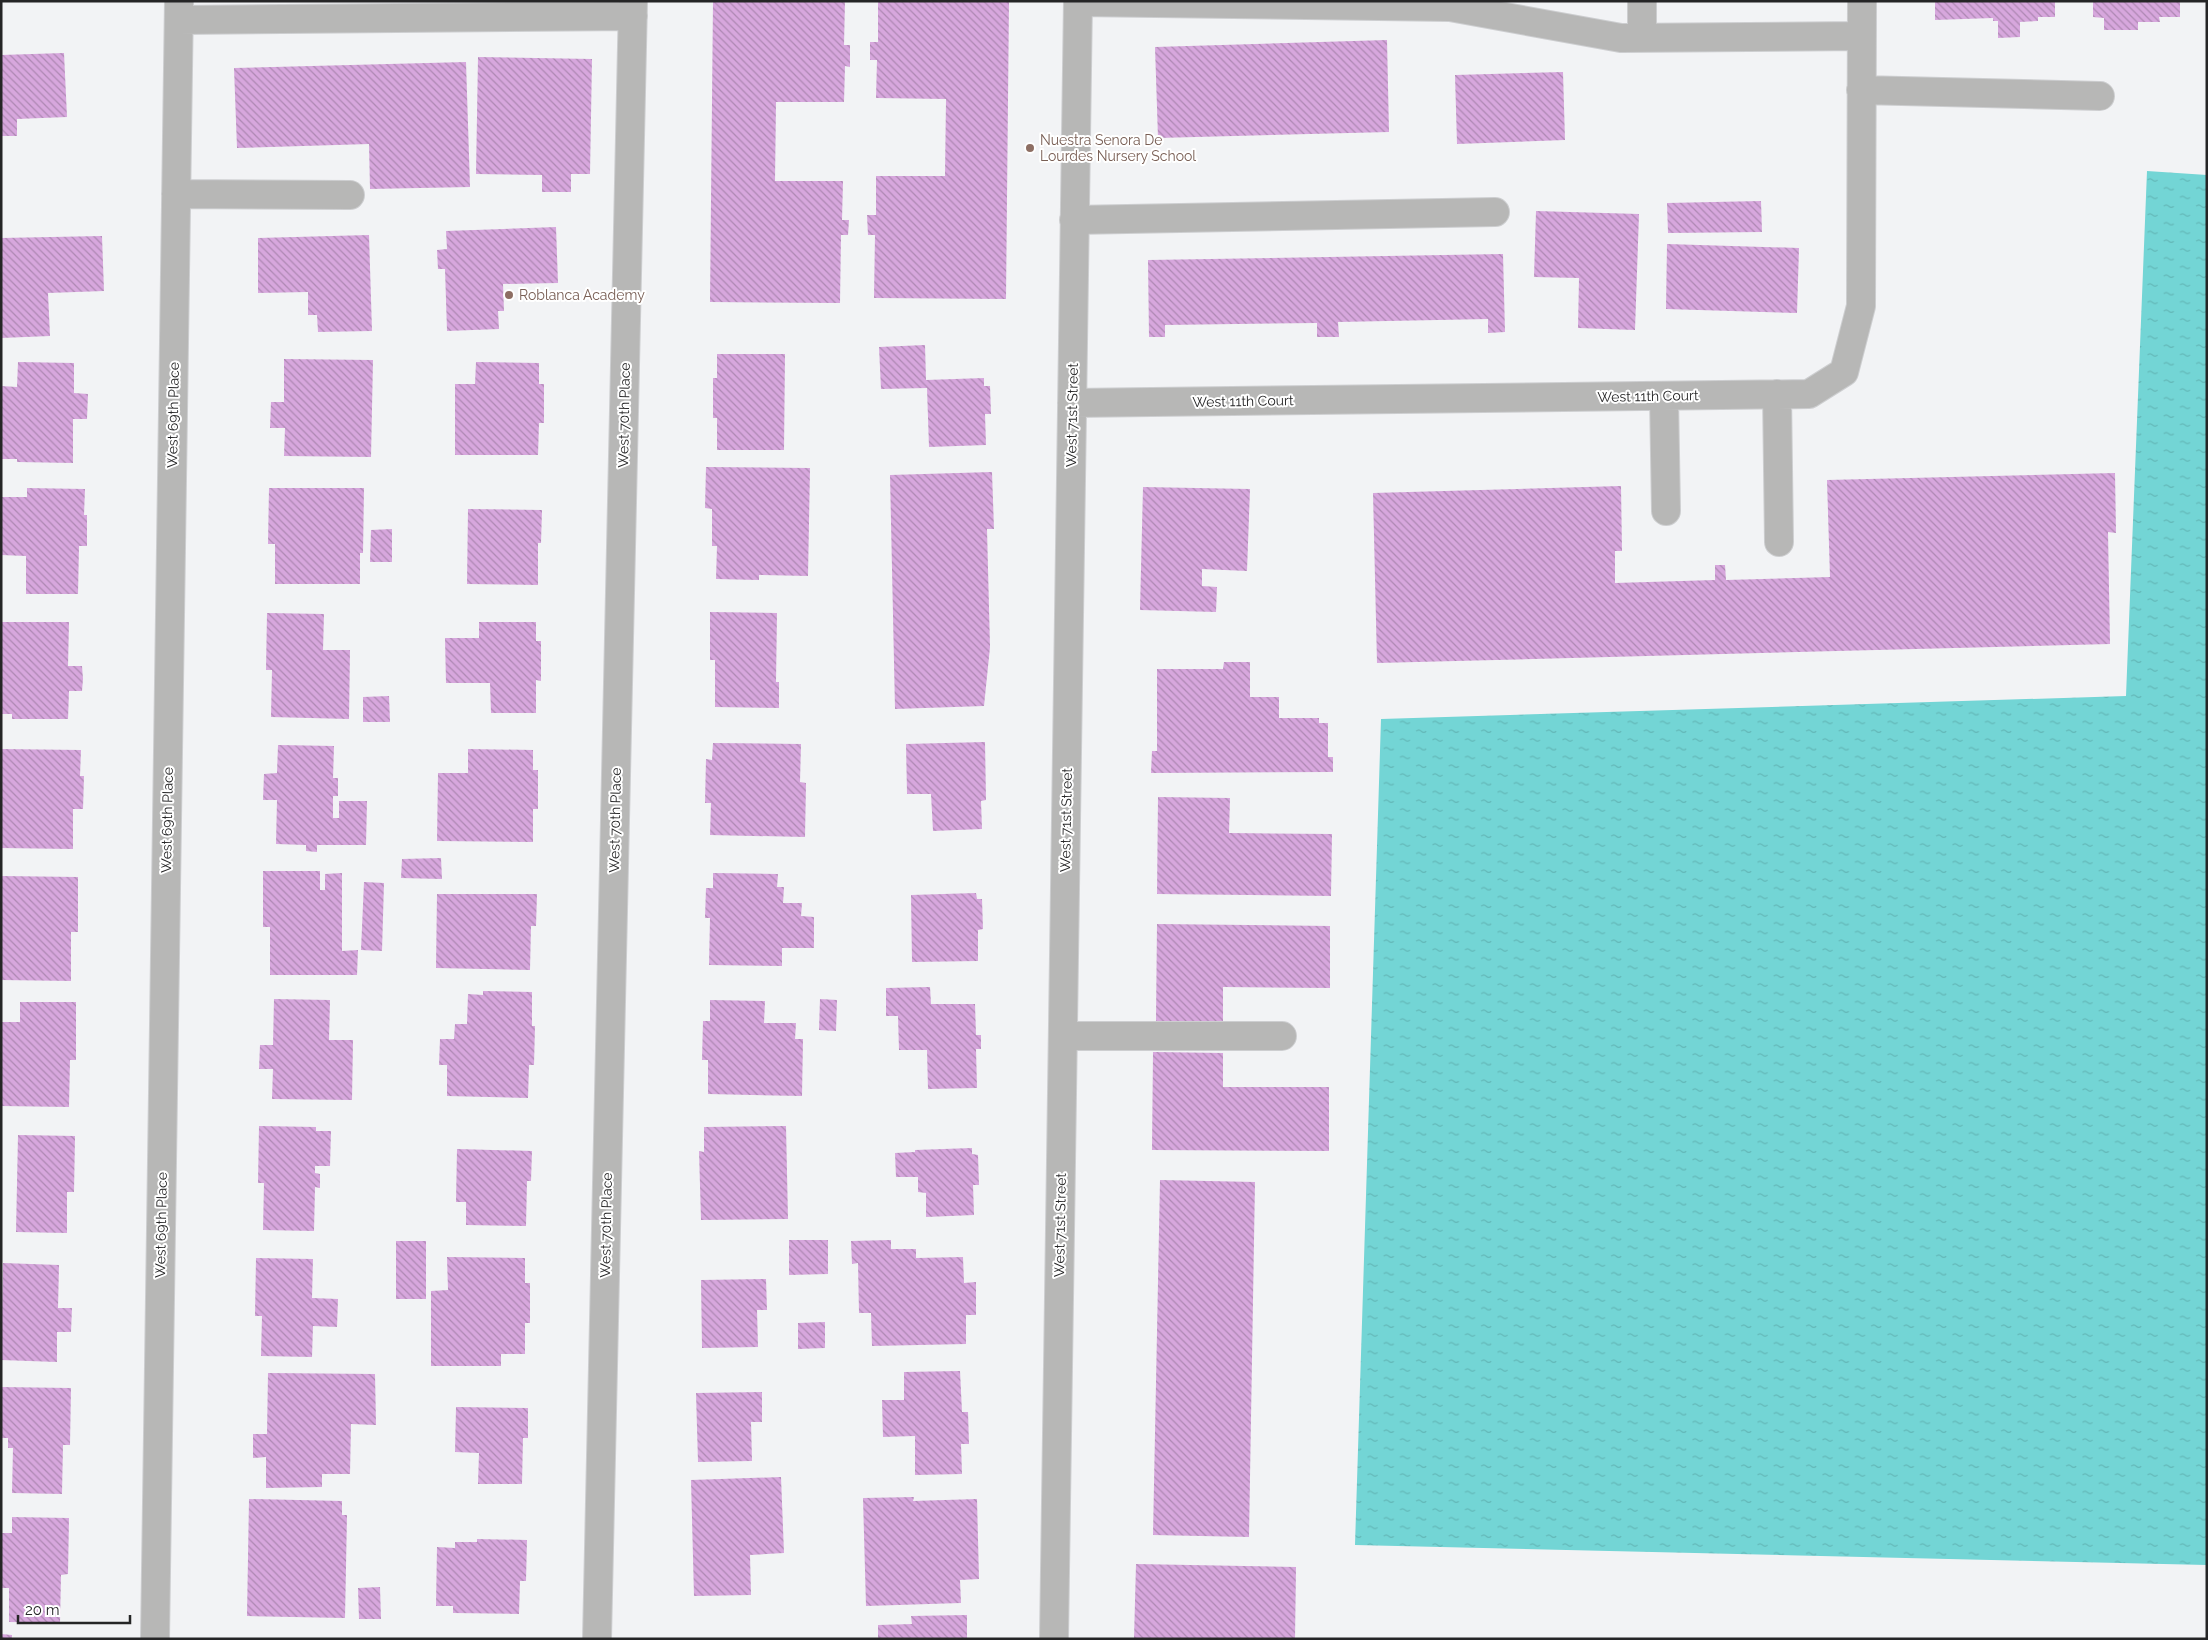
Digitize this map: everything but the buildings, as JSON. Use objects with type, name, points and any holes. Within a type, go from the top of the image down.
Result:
[{"type":"street","points":[[1642,1],[1642,38]]},
{"type":"street","name":"West 11th Court","points":[[1072,404],[1809,394],[1844,372],[1861,306],[1862,1]]},
{"type":"street","points":[[1078,2],[1450,4],[1621,38],[1861,36]]},
{"type":"street","name":"West 71st Street","points":[[1054,1639],[1078,2]]},
{"type":"street","points":[[179,11],[633,9]]},
{"type":"street","name":"West 70th Place","points":[[597,1639],[633,9]]},
{"type":"street","name":"West 69th Place","points":[[155,1639],[179,11]]},
{"type":"street","points":[[1861,90],[2100,96]]},
{"type":"street","points":[[176,194],[350,194]]},
{"type":"street","points":[[1074,220],[1495,212]]},
{"type":"street","points":[[1777,394],[1779,542]]},
{"type":"street","points":[[1664,396],[1666,511]]},
{"type":"street","points":[[1063,1036],[1282,1036]]},
{"type":"water","points":[[2147,171],[2207,175],[2207,1565],[1355,1545],[1381,719],[2126,696]]},
{"type":"place","name":"Nuestra Senora De Lourdes Nursery School","points":[[1030,148]]},
{"type":"place","name":"Roblanca Academy","points":[[509,295]]}]
